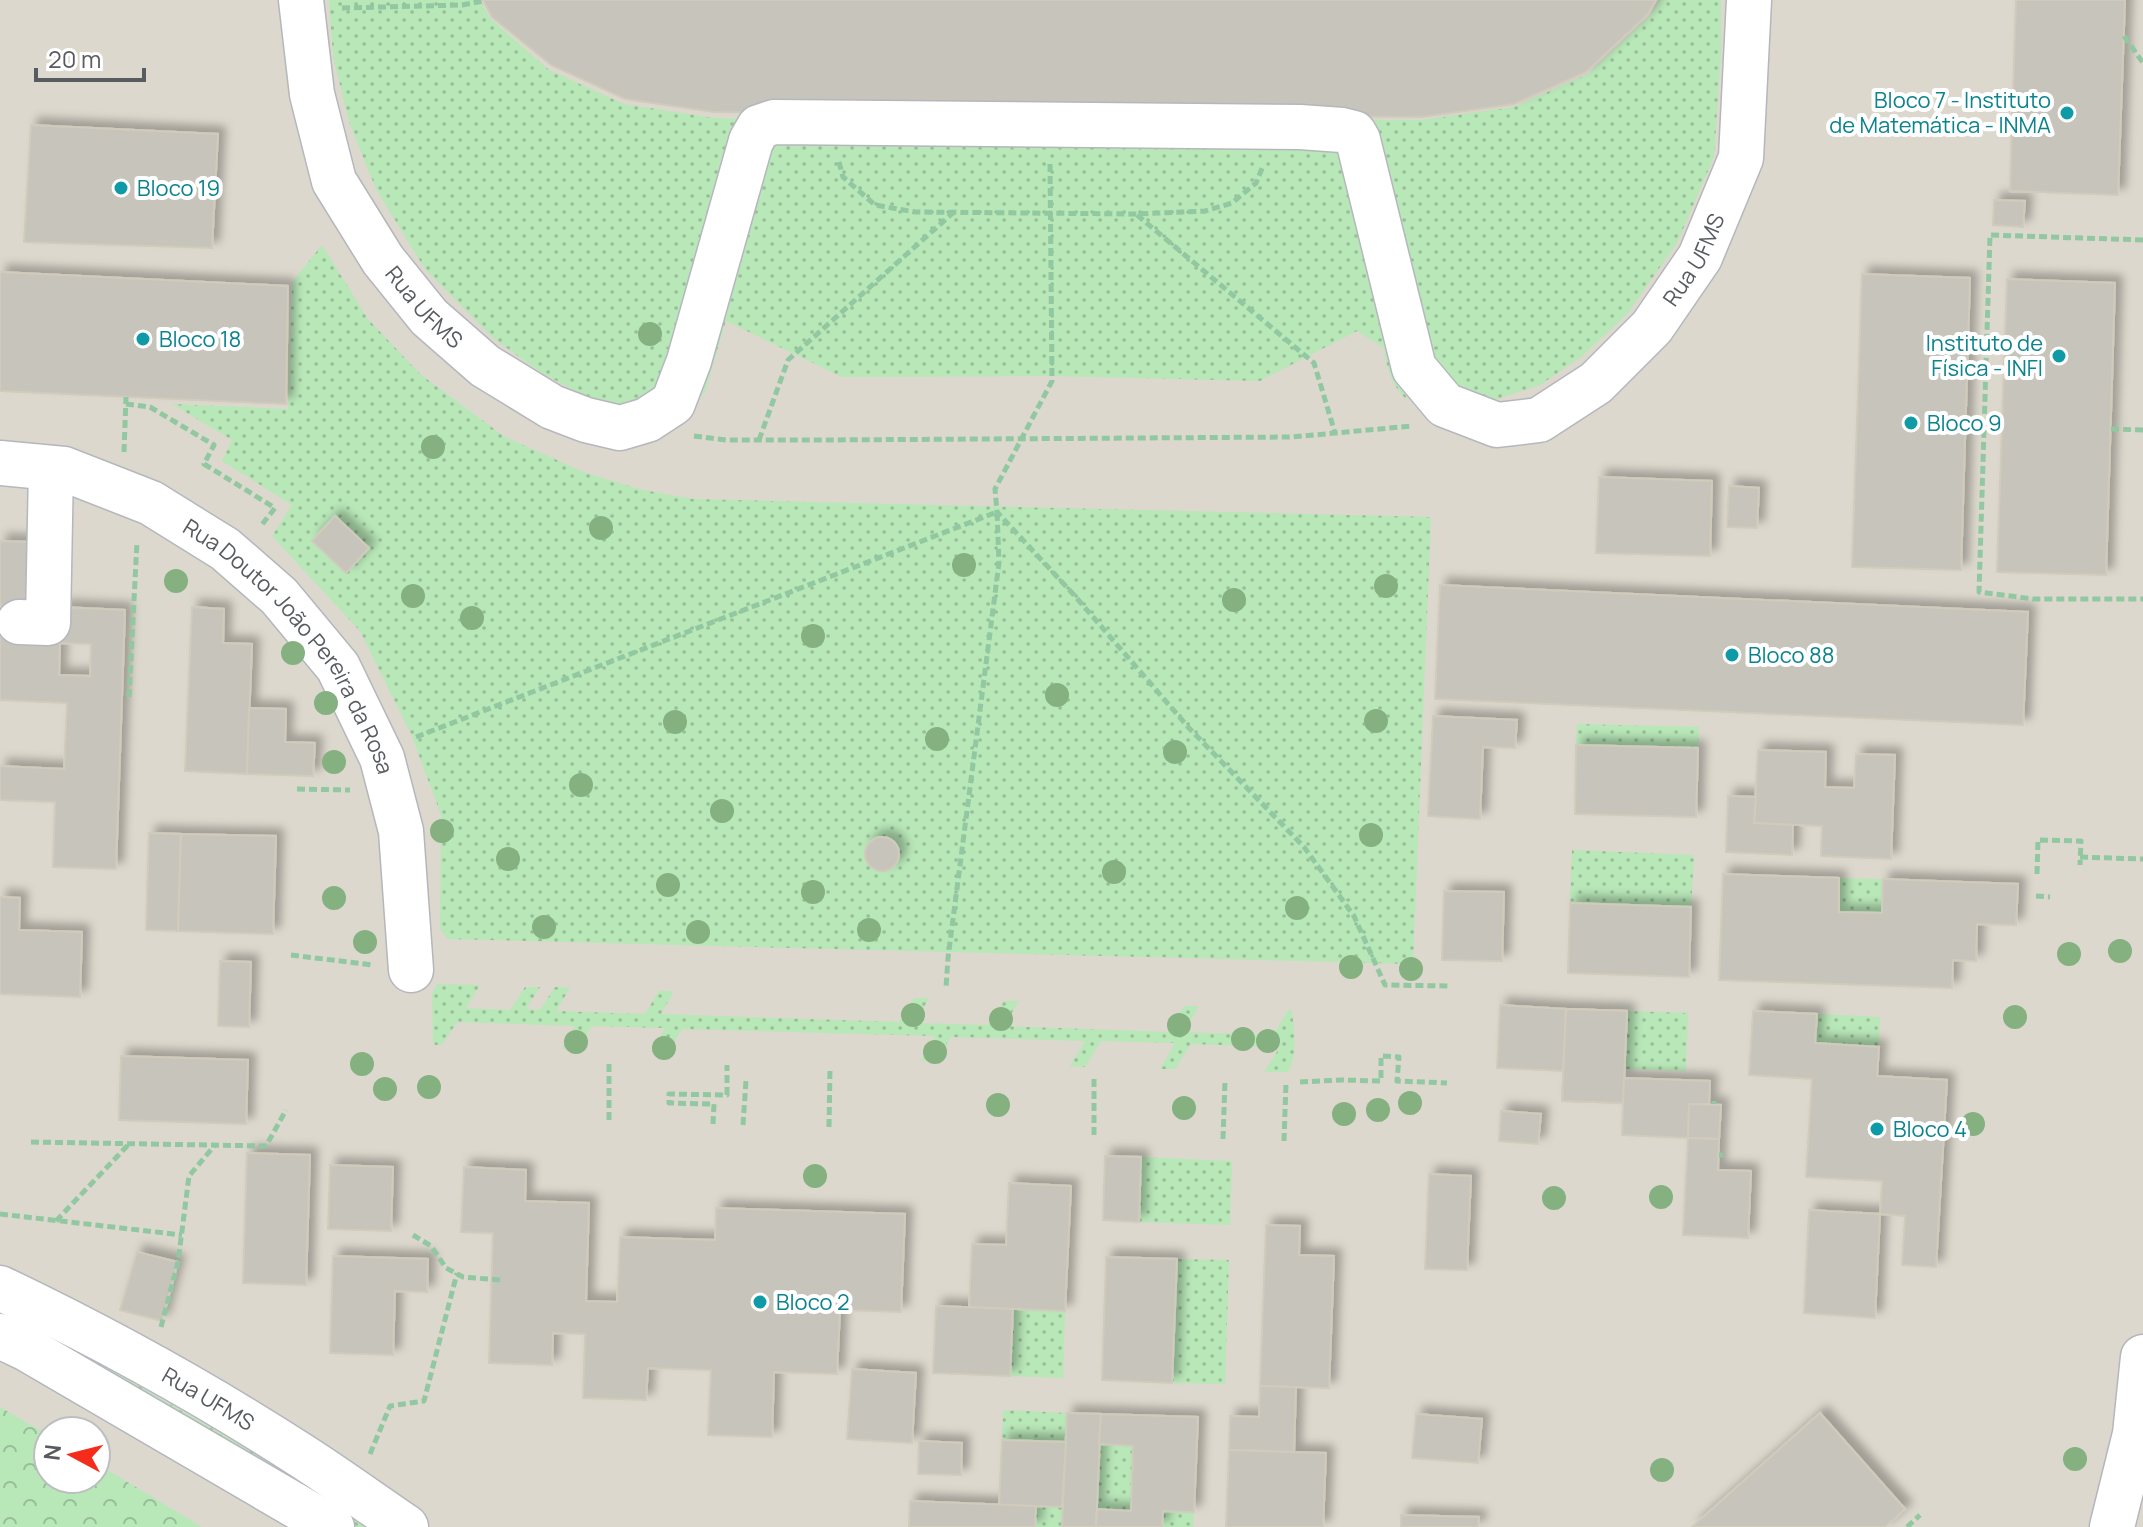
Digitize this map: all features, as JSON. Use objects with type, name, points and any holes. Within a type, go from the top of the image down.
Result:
[{"type":"lane","name":"Rua UFMS","points":[[301,3],[312,94],[334,181],[383,260],[429,317],[485,366],[552,407],[620,428],[647,420],[673,403],[689,361],[751,141],[759,127],[774,122],[1300,127],[1354,133],[1414,368],[1445,405],[1497,425],[1539,420],[1596,383],[1652,327],[1700,257],[1741,158],[1749,0]]},
{"type":"lane","name":"Rua Doutor João Pereira da Rosa","points":[[0,463],[64,469],[151,503],[225,549],[279,596],[338,667],[382,758],[401,831],[411,970]]},
{"type":"lane","points":[[19,622],[48,623],[51,468]]},
{"type":"lane","name":"Rua UFMS","points":[[0,1288],[171,1378],[303,1457],[406,1527]]},
{"type":"lane","name":"Rua UFMS","points":[[0,1336],[332,1527]]},
{"type":"lane","points":[[2112,1527],[2135,1434],[2143,1357]]},
{"type":"path","points":[[301,3],[341,8],[462,5],[483,1]]},
{"type":"path","points":[[2124,36],[2143,63]]},
{"type":"path","points":[[837,155],[843,177],[875,205],[915,212],[1137,214],[1205,211],[1232,203],[1256,183],[1267,155]]},
{"type":"path","points":[[946,988],[999,563],[995,489],[1052,381],[1050,157]]},
{"type":"path","points":[[759,440],[788,360],[955,211]]},
{"type":"path","points":[[1137,214],[1314,363],[1335,433]]},
{"type":"path","points":[[2143,240],[1990,235],[1979,592],[2033,599],[2143,599]]},
{"type":"path","points":[[123,457],[126,400],[150,407],[214,445],[204,464],[275,508],[255,534]]},
{"type":"path","points":[[685,435],[726,440],[1292,437],[1425,425]]},
{"type":"path","points":[[2111,429],[2143,430]]},
{"type":"path","points":[[129,697],[137,527],[151,503]]},
{"type":"path","points":[[408,740],[997,512]]},
{"type":"path","points":[[997,512],[1074,595],[1189,728],[1304,847],[1354,916],[1385,985],[1451,986]]},
{"type":"path","points":[[2037,874],[2038,840],[2081,841],[2080,865]]},
{"type":"path","points":[[2080,857],[2143,859]]},
{"type":"path","points":[[2036,896],[2050,897]]},
{"type":"path","points":[[291,955],[411,970]]},
{"type":"path","points":[[1300,1082],[1381,1081],[1381,1056],[1399,1057],[1397,1081],[1447,1083]]},
{"type":"path","points":[[609,1061],[609,1120]]},
{"type":"path","points":[[713,1124],[714,1104],[669,1103],[669,1094],[727,1095],[727,1065]]},
{"type":"path","points":[[829,1127],[830,1068]]},
{"type":"path","points":[[1094,1076],[1094,1135]]},
{"type":"path","points":[[743,1125],[746,1080]]},
{"type":"path","points":[[1223,1139],[1225,1081]]},
{"type":"path","points":[[1284,1141],[1286,1083]]},
{"type":"path","points":[[31,1142],[266,1146],[286,1110]]},
{"type":"path","points":[[55,1221],[129,1143]]},
{"type":"path","points":[[160,1335],[178,1262],[189,1176],[215,1145]]},
{"type":"path","points":[[0,1214],[182,1235]]},
{"type":"path","points":[[413,1235],[431,1246],[446,1268],[463,1277],[500,1280]]},
{"type":"path","points":[[368,1460],[390,1406],[424,1401],[457,1273]]},
{"type":"path","points":[[1907,1527],[1920,1515]]},
{"type":"shaded area","points":[[0,0],[2143,0],[2143,1527],[0,1527]]},
{"type":"green space","points":[[329,0],[480,0],[490,18],[549,70],[624,104],[714,118],[749,119],[661,393],[642,403],[617,405],[590,399],[540,372],[493,338],[425,269],[376,189],[349,122],[333,56]]},
{"type":"green space","points":[[1659,0],[1721,0],[1714,157],[1677,243],[1628,313],[1581,357],[1540,385],[1494,400],[1472,398],[1440,376],[1343,120],[1422,120],[1514,107],[1588,74],[1650,16]]},
{"type":"green space","points":[[767,138],[1338,143],[1350,162],[1407,400],[1391,376],[1384,348],[1357,331],[1260,381],[1051,376],[842,377],[726,321],[705,392],[691,404]]},
{"type":"green space","points":[[322,245],[368,319],[420,374],[505,437],[586,473],[643,490],[693,499],[1431,517],[1413,964],[448,939],[440,929],[441,815],[411,734],[360,631],[272,536],[292,505],[222,461],[232,440],[172,404],[288,409],[292,282]]},
{"type":"green space","points":[[1577,724],[1699,727],[1698,748],[1576,745]]},
{"type":"green space","points":[[1572,850],[1694,855],[1691,907],[1570,903]]},
{"type":"green space","points":[[1839,878],[1883,879],[1882,913],[1839,912]]},
{"type":"green space","points":[[437,984],[480,985],[466,1008],[510,1010],[525,987],[540,987],[526,1009],[540,1010],[555,987],[570,988],[556,1011],[645,1014],[659,991],[674,991],[661,1014],[899,1022],[914,998],[929,998],[915,1023],[988,1025],[1004,1001],[1019,1001],[1004,1026],[1168,1032],[1184,1006],[1199,1006],[1184,1032],[1273,1035],[1289,1009],[1292,1011],[1294,1050],[1288,1072],[1264,1072],[1280,1047],[1191,1044],[1175,1069],[1160,1069],[1175,1043],[1101,1041],[1085,1067],[1070,1066],[1085,1041],[951,1037],[936,1061],[921,1061],[935,1036],[682,1029],[667,1053],[652,1052],[665,1028],[592,1026],[576,1049],[562,1049],[575,1026],[457,1022],[442,1045],[435,1045],[432,994]]},
{"type":"green space","points":[[1627,1011],[1688,1013],[1686,1071],[1625,1069]]},
{"type":"green space","points":[[1817,1014],[1880,1017],[1879,1047],[1815,1043]]},
{"type":"green space","points":[[1141,1157],[1232,1161],[1230,1225],[1139,1222]]},
{"type":"green space","points":[[1177,1259],[1229,1260],[1225,1384],[1172,1383]]},
{"type":"green space","points":[[0,1309],[39,1328],[267,1460],[372,1527],[353,1527],[0,1321]]},
{"type":"green space","points":[[1013,1309],[1065,1311],[1063,1378],[1010,1376]]},
{"type":"green space","points":[[0,1407],[32,1426],[32,1495],[112,1495],[112,1473],[202,1527],[0,1527]]},
{"type":"green space","points":[[1003,1410],[1067,1413],[1066,1442],[1002,1440]]},
{"type":"green space","points":[[1099,1444],[1133,1446],[1131,1511],[1097,1509]]},
{"type":"green space","points":[[1036,1506],[1062,1507],[1062,1527],[1035,1527]]},
{"type":"green space","points":[[1163,1511],[1194,1512],[1193,1527],[1162,1527]]},
{"type":"building","points":[[483,0],[1656,0],[1648,14],[1586,72],[1514,104],[1422,117],[714,112],[625,99],[551,65],[492,17]]},
{"type":"building","name":"Bloco 7 - Instituto de Matemática - INMA","points":[[2016,0],[2125,0],[2118,195],[2010,191]]},
{"type":"building","name":"Bloco 19","points":[[31,125],[218,134],[212,248],[24,242]]},
{"type":"building","points":[[1994,200],[2025,201],[2023,227],[1993,225]]},
{"type":"building","name":"Bloco 18","points":[[0,272],[288,286],[286,404],[0,391]]},
{"type":"building","name":"Bloco 9","points":[[1862,274],[1970,278],[1961,570],[1852,567]]},
{"type":"building","name":"Instituto de Física - INFI","points":[[2007,279],[2115,283],[2106,575],[1997,572]]},
{"type":"building","points":[[1599,477],[1712,481],[1710,556],[1596,553]]},
{"type":"building","points":[[1729,486],[1759,488],[1757,528],[1727,527]]},
{"type":"building","points":[[335,516],[369,548],[346,573],[312,541]]},
{"type":"building","points":[[0,541],[32,542],[29,606],[0,605]]},
{"type":"building","name":"Bloco 88","points":[[1440,585],[2028,612],[2023,725],[1435,699]]},
{"type":"building","points":[[61,607],[125,610],[116,869],[53,867],[55,802],[0,800],[0,766],[64,769],[67,703],[0,700],[0,638],[60,640]],"holes":[[[60,643],[91,644],[90,676],[59,675]]]},
{"type":"building","points":[[192,607],[224,609],[223,643],[252,644],[247,774],[185,771]]},
{"type":"building","points":[[249,708],[286,709],[285,742],[315,743],[313,776],[247,774]]},
{"type":"building","points":[[1433,716],[1517,720],[1515,748],[1483,747],[1480,819],[1428,816]]},
{"type":"building","points":[[1576,745],[1698,748],[1696,817],[1575,814]]},
{"type":"building","points":[[1758,750],[1826,752],[1825,787],[1854,788],[1856,754],[1895,755],[1891,859],[1821,856],[1822,826],[1754,823]]},
{"type":"building","points":[[1728,796],[1756,797],[1754,823],[1793,825],[1792,855],[1726,852]]},
{"type":"building","points":[[149,833],[181,834],[178,931],[146,930]]},
{"type":"building","points":[[181,834],[276,836],[273,934],[178,931]]},
{"type":"building","points":[[882,837],[894,842],[899,854],[894,866],[882,871],[870,866],[865,854],[870,842]]},
{"type":"building","points":[[1723,874],[1839,878],[1839,912],[1882,913],[1883,879],[2018,884],[2016,925],[1977,924],[1976,961],[1953,960],[1952,988],[1719,980]]},
{"type":"building","points":[[1444,891],[1504,892],[1502,961],[1442,960]]},
{"type":"building","points":[[0,897],[20,898],[19,930],[82,932],[80,997],[0,994]]},
{"type":"building","points":[[1570,903],[1691,907],[1689,977],[1568,973]]},
{"type":"building","points":[[220,961],[251,962],[249,1027],[218,1026]]},
{"type":"building","points":[[1500,1005],[1566,1009],[1563,1071],[1497,1068]]},
{"type":"building","points":[[1566,1009],[1627,1011],[1623,1103],[1562,1101]]},
{"type":"building","points":[[1566,1009],[1627,1011],[1623,1103],[1562,1101]]},
{"type":"building","name":"Bloco 4","points":[[1753,1011],[1817,1014],[1815,1043],[1879,1047],[1877,1076],[1947,1080],[1936,1267],[1902,1265],[1905,1216],[1880,1214],[1882,1181],[1806,1177],[1812,1079],[1749,1075]]},
{"type":"building","points":[[121,1056],[248,1060],[246,1124],[119,1120]]},
{"type":"building","points":[[1624,1078],[1710,1081],[1709,1104],[1689,1104],[1688,1138],[1622,1135]]},
{"type":"building","points":[[1689,1104],[1721,1105],[1719,1139],[1688,1138]]},
{"type":"building","points":[[1501,1111],[1541,1114],[1538,1144],[1499,1141]]},
{"type":"building","points":[[1688,1138],[1719,1139],[1718,1170],[1751,1171],[1748,1238],[1683,1235]]},
{"type":"building","points":[[247,1153],[310,1155],[306,1285],[243,1283]]},
{"type":"building","points":[[1105,1156],[1141,1157],[1139,1222],[1103,1220]]},
{"type":"building","points":[[330,1165],[393,1167],[391,1231],[328,1229]]},
{"type":"building","name":"Bloco 2","points":[[464,1167],[526,1170],[525,1201],[589,1203],[586,1301],[617,1302],[620,1237],[715,1240],[716,1208],[905,1214],[901,1312],[840,1310],[837,1374],[774,1372],[772,1437],[708,1435],[711,1370],[648,1368],[646,1400],[583,1398],[585,1334],[553,1333],[552,1365],[489,1363],[493,1233],[461,1232]]},
{"type":"building","points":[[1429,1174],[1471,1176],[1467,1270],[1425,1269]]},
{"type":"building","points":[[1009,1183],[1071,1186],[1065,1311],[969,1307],[972,1244],[1006,1245]]},
{"type":"building","points":[[1809,1210],[1880,1214],[1875,1318],[1804,1313]]},
{"type":"building","points":[[1266,1225],[1300,1226],[1299,1255],[1334,1256],[1329,1388],[1260,1386]]},
{"type":"building","points":[[137,1252],[178,1262],[162,1321],[120,1310]]},
{"type":"building","points":[[333,1256],[428,1259],[427,1292],[395,1291],[393,1355],[330,1353]]},
{"type":"building","points":[[1106,1257],[1177,1259],[1172,1383],[1102,1380]]},
{"type":"building","points":[[936,1306],[1013,1309],[1010,1376],[933,1373]]},
{"type":"building","points":[[852,1369],[916,1373],[912,1443],[847,1439]]},
{"type":"building","points":[[1260,1386],[1296,1387],[1294,1452],[1229,1450],[1230,1416],[1259,1417]]},
{"type":"building","points":[[1067,1413],[1101,1414],[1096,1527],[1062,1527]]},
{"type":"building","points":[[1820,1413],[1905,1509],[1885,1527],[1692,1527]]},
{"type":"building","points":[[1101,1414],[1198,1417],[1194,1512],[1163,1511],[1162,1527],[1096,1527],[1097,1509],[1131,1511],[1133,1446],[1099,1444]]},
{"type":"building","points":[[1416,1414],[1482,1419],[1478,1463],[1412,1458]]},
{"type":"building","points":[[1002,1440],[1066,1442],[1062,1507],[999,1505]]},
{"type":"building","points":[[919,1441],[962,1443],[961,1475],[918,1474]]},
{"type":"building","points":[[1229,1450],[1326,1453],[1323,1527],[1226,1527]]},
{"type":"building","points":[[910,1501],[1036,1506],[1035,1527],[909,1527]]},
{"type":"building","points":[[1401,1515],[1479,1517],[1478,1527],[1401,1527]]},
{"type":"place","name":"Bloco 7 - Instituto de Matemática - INMA","points":[[2067,113]]},
{"type":"place","name":"Bloco 19","points":[[121,188]]},
{"type":"place","name":"Bloco 18","points":[[143,339]]},
{"type":"place","name":"Instituto de Física - INFI","points":[[2059,356]]},
{"type":"place","name":"Bloco 9","points":[[1911,423]]},
{"type":"place","name":"Bloco 88","points":[[1732,655]]},
{"type":"place","name":"Bloco 4","points":[[1877,1129]]},
{"type":"place","name":"Bloco 2","points":[[760,1302]]}]
